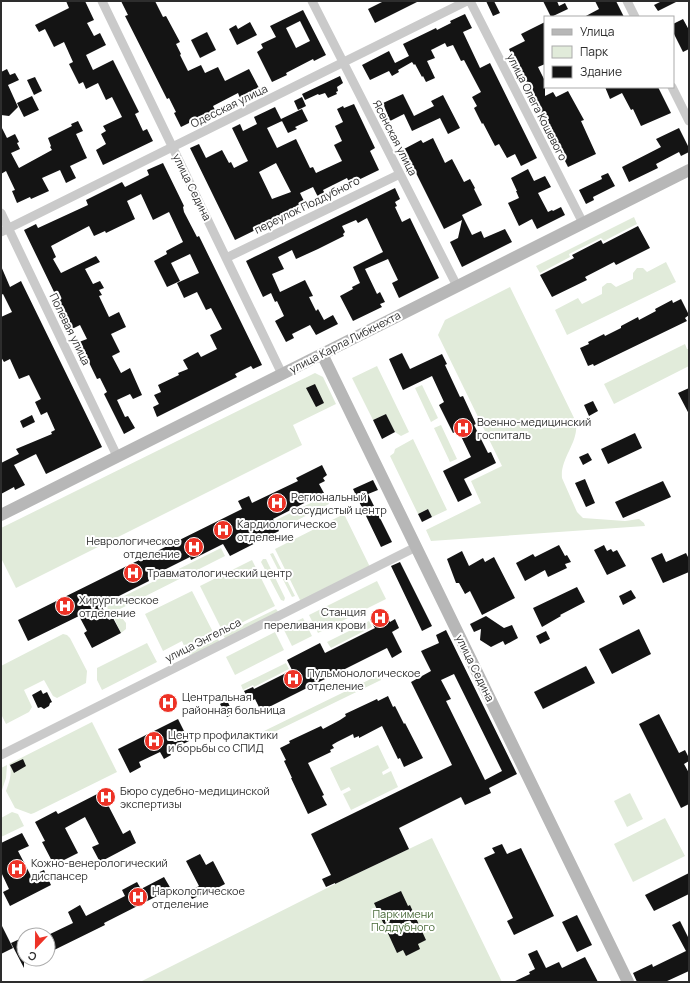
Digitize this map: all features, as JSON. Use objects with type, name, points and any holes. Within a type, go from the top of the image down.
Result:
[{"type":"street","name":"улица Седина","points":[[102,1],[282,374]]},
{"type":"street","name":"Ясенская улица","points":[[312,1],[456,286]]},
{"type":"street","name":"Одесская улица","points":[[5,230],[468,1]]},
{"type":"street","name":"улица Олега Кошевого","points":[[468,1],[583,223]]},
{"type":"street","points":[[627,1],[634,16]]},
{"type":"street","points":[[672,88],[689,121]]},
{"type":"street","name":"улица Карла Либкнехта","points":[[1,514],[689,170]]},
{"type":"street","name":"переулок Поддубного","points":[[226,258],[400,174]]},
{"type":"street","name":"Полевая улица","points":[[1,213],[5,230],[118,456]]},
{"type":"street","name":"улица Седина","points":[[322,354],[628,982]]},
{"type":"street","name":"улица Энгельса","points":[[1,755],[416,547]]},
{"type":"green space","points":[[634,217],[637,224],[604,241],[601,238],[569,254],[570,257],[540,273],[536,266]]},
{"type":"green space","points":[[666,262],[676,282],[567,335],[555,310],[578,298],[582,304],[602,294],[602,287],[607,283],[611,283],[616,287],[633,279],[633,273],[637,268],[643,268],[647,272]]},
{"type":"green space","points":[[510,287],[576,422],[575,437],[564,464],[562,478],[577,512],[583,518],[625,521],[639,519],[645,526],[431,541],[426,530],[481,503],[471,481],[502,466],[438,335],[445,320]]},
{"type":"green space","points":[[685,344],[687,349],[689,349],[689,366],[614,404],[604,384]]},
{"type":"green space","points":[[377,366],[409,432],[401,436],[395,432],[386,414],[373,420],[352,378]]},
{"type":"green space","points":[[315,373],[323,377],[336,404],[293,425],[302,445],[16,588],[1,558],[1,528]]},
{"type":"green space","points":[[422,385],[438,418],[431,422],[415,388]]},
{"type":"green space","points":[[441,425],[457,459],[450,462],[434,428]]},
{"type":"green space","points":[[413,439],[447,510],[432,517],[428,509],[418,514],[390,456],[394,453],[395,449]]},
{"type":"green space","points":[[325,496],[329,504],[280,529],[276,520]]},
{"type":"green space","points":[[344,514],[370,567],[301,602],[275,549]]},
{"type":"green space","points":[[221,548],[225,556],[110,614],[106,605]]},
{"type":"green space","points":[[273,553],[295,596],[292,597],[270,554]]},
{"type":"green space","points":[[263,559],[266,559],[285,598],[284,601],[281,600],[261,562]]},
{"type":"green space","points":[[252,560],[275,606],[223,632],[200,586]]},
{"type":"green space","points":[[377,581],[386,599],[318,633],[309,615]]},
{"type":"green space","points":[[192,591],[214,634],[185,648],[182,641],[163,651],[145,614]]},
{"type":"green space","points":[[276,609],[279,613],[226,640],[223,635]]},
{"type":"green space","points":[[114,618],[122,618],[126,623],[126,629],[121,633]]},
{"type":"green space","points":[[303,618],[312,636],[292,646],[283,628]]},
{"type":"green space","points":[[369,621],[372,627],[331,648],[327,642]]},
{"type":"green space","points":[[275,632],[284,650],[235,675],[226,657]]},
{"type":"green space","points":[[63,634],[70,638],[87,671],[86,683],[57,698],[53,696],[44,680],[24,690],[32,707],[29,712],[6,724],[1,714],[1,666]]},
{"type":"green space","points":[[218,639],[220,643],[191,658],[188,653]]},
{"type":"green space","points":[[147,643],[157,662],[102,690],[97,680],[97,668]]},
{"type":"green space","points":[[286,663],[289,669],[254,687],[253,685],[243,690],[241,685]]},
{"type":"green space","points":[[379,675],[381,680],[264,737],[262,732]]},
{"type":"green space","points":[[92,722],[117,772],[34,813],[31,814],[15,808],[6,791],[11,774],[9,764]]},
{"type":"green space","points":[[378,745],[389,768],[382,772],[383,775],[391,771],[398,787],[351,810],[343,794],[351,790],[349,787],[341,791],[330,768]]},
{"type":"green space","points":[[7,765],[6,778],[1,791],[1,768]]},
{"type":"green space","points":[[630,793],[643,819],[627,827],[614,801]]},
{"type":"green space","points":[[12,812],[18,814],[24,826],[1,837],[1,818]]},
{"type":"green space","points":[[665,818],[685,856],[633,882],[614,844]]},
{"type":"green space","name":"Парк имени Поддубного","points":[[432,838],[502,982],[140,982],[335,884]]},
{"type":"building","points":[[66,1],[85,1],[94,20],[87,23],[94,36],[100,33],[106,45],[86,55],[93,70],[113,60],[139,112],[135,114],[143,131],[147,129],[153,141],[103,165],[96,150],[106,144],[101,134],[106,131],[103,126],[122,117],[112,97],[106,100],[98,83],[86,89],[83,82],[79,84],[69,64],[73,62],[64,42],[54,47],[45,29],[39,32],[35,25],[69,8]]},
{"type":"building","points":[[121,1],[155,1],[163,17],[166,16],[180,42],[176,44],[188,71],[201,65],[205,73],[218,67],[225,81],[249,69],[259,88],[240,98],[238,93],[213,106],[215,110],[181,127],[169,98],[167,99],[125,16],[128,15]]},
{"type":"building","points":[[384,1],[419,1],[375,23],[368,9]]},
{"type":"building","points":[[486,1],[494,1],[500,13],[493,16]]},
{"type":"building","points":[[543,1],[557,1],[559,6],[565,3],[568,9],[550,16]]},
{"type":"building","points":[[595,1],[616,1],[624,16],[586,16],[599,9]]},
{"type":"building","points":[[662,1],[678,1],[658,11],[654,5]]},
{"type":"building","points":[[303,10],[326,55],[314,61],[313,59],[286,73],[287,75],[272,82],[257,52],[263,48],[261,44],[276,37],[270,26]],"holes":[[[300,21],[310,41],[296,48],[286,28]]]},
{"type":"building","points":[[465,14],[472,28],[463,32],[480,68],[490,63],[537,158],[521,166],[515,154],[507,158],[499,144],[495,146],[483,123],[482,124],[474,108],[477,106],[472,97],[481,92],[464,60],[461,61],[453,45],[447,47],[445,43],[431,50],[435,58],[427,61],[435,78],[426,82],[415,64],[414,65],[412,62],[398,70],[399,72],[392,76],[389,71],[370,80],[362,65],[389,51],[395,63],[409,56],[403,44],[436,28],[437,30],[451,23],[450,21]]},
{"type":"building","points":[[683,19],[689,30],[689,49],[683,52],[674,34],[674,24]]},
{"type":"building","points":[[250,22],[257,35],[237,45],[229,29],[236,25],[238,29]]},
{"type":"building","points":[[544,22],[544,64],[538,67],[544,79],[545,96],[553,92],[556,97],[568,91],[584,120],[581,121],[596,154],[568,167],[509,49],[525,41],[521,34]]},
{"type":"building","points":[[207,32],[216,50],[200,58],[191,40]]},
{"type":"building","points":[[7,69],[10,75],[15,73],[19,80],[8,85],[18,107],[9,116],[1,115],[1,72]]},
{"type":"building","points":[[340,76],[343,83],[337,87],[337,94],[328,98],[325,93],[318,94],[305,100],[302,94]]},
{"type":"building","points":[[35,77],[42,91],[34,95],[27,80]]},
{"type":"building","points":[[605,88],[658,88],[671,113],[641,126],[633,109],[631,110],[622,93],[610,99]]},
{"type":"building","points":[[403,94],[414,116],[434,106],[431,101],[443,95],[460,128],[448,134],[440,118],[412,131],[404,114],[390,121],[383,103]]},
{"type":"building","points":[[32,96],[39,110],[24,117],[17,103]]},
{"type":"building","points":[[302,97],[306,106],[298,110],[294,101]]},
{"type":"building","points":[[354,104],[375,148],[370,151],[379,170],[350,184],[347,178],[323,190],[326,196],[319,199],[313,187],[300,193],[306,205],[235,240],[190,148],[199,144],[206,158],[222,150],[229,163],[231,162],[234,168],[248,161],[232,128],[240,124],[243,131],[257,124],[254,117],[275,107],[282,121],[267,128],[277,148],[296,139],[310,168],[313,167],[316,173],[342,161],[334,145],[342,141],[335,126],[343,122],[337,109],[343,106],[344,108]],"holes":[[[276,163],[291,192],[272,199],[259,172]]]},
{"type":"building","points":[[302,109],[308,121],[295,127],[297,129],[288,133],[281,119]]},
{"type":"building","points":[[78,121],[83,131],[76,134],[87,158],[70,166],[76,178],[66,183],[60,170],[42,178],[49,191],[17,203],[12,191],[15,190],[6,171],[1,174],[1,126],[7,138],[15,134],[19,142],[17,143],[20,149],[11,153],[19,168],[52,150],[48,138],[72,126],[71,124]]},
{"type":"building","points":[[679,128],[689,148],[689,152],[681,156],[679,152],[656,164],[658,168],[629,182],[622,167],[661,147],[656,139]]},
{"type":"building","points":[[433,138],[445,163],[452,159],[464,182],[470,179],[482,205],[462,215],[472,235],[481,231],[484,238],[505,229],[512,242],[462,267],[450,242],[458,238],[462,220],[444,229],[404,149],[421,140],[423,143]]},
{"type":"building","points":[[163,163],[184,206],[184,212],[197,237],[199,236],[262,365],[253,369],[251,366],[235,374],[237,377],[157,417],[153,407],[159,404],[154,395],[161,392],[158,385],[188,369],[183,360],[198,352],[201,357],[217,349],[210,335],[222,329],[211,308],[206,310],[197,292],[184,298],[177,283],[199,273],[190,254],[171,263],[180,281],[167,287],[154,261],[167,254],[166,251],[183,242],[169,212],[153,220],[141,194],[127,201],[135,219],[106,233],[105,231],[94,236],[89,226],[51,246],[56,257],[53,259],[61,273],[96,256],[100,262],[85,269],[93,284],[100,281],[104,288],[99,290],[102,295],[99,296],[109,317],[119,312],[126,327],[111,334],[120,352],[112,356],[121,373],[130,368],[142,395],[133,399],[130,394],[117,400],[125,417],[128,416],[135,428],[124,434],[104,394],[107,392],[100,378],[97,379],[79,342],[87,339],[80,325],[72,329],[24,230],[36,224],[38,228],[88,205],[86,200],[122,182],[125,187],[149,175],[147,170]]},
{"type":"building","points":[[528,169],[534,181],[545,176],[551,187],[538,193],[548,212],[561,207],[565,215],[537,229],[532,219],[519,226],[508,203],[519,198],[511,178]]},
{"type":"building","points":[[608,173],[615,186],[593,197],[594,200],[586,204],[579,190],[602,179],[601,176]]},
{"type":"building","points":[[395,188],[400,199],[395,202],[397,206],[395,207],[402,222],[410,218],[439,278],[399,298],[392,283],[398,280],[388,259],[365,269],[377,294],[380,292],[385,302],[380,304],[382,307],[353,321],[340,296],[353,289],[352,287],[360,283],[353,267],[383,252],[367,218],[358,223],[356,220],[342,226],[345,232],[343,234],[344,236],[318,249],[296,259],[292,250],[278,257],[284,269],[272,274],[280,292],[305,280],[313,296],[309,297],[316,311],[318,309],[324,320],[333,315],[338,324],[316,335],[310,325],[292,334],[294,338],[286,342],[275,321],[284,316],[277,301],[275,302],[271,293],[263,297],[246,261]]},
{"type":"building","points":[[638,226],[650,248],[616,265],[614,262],[585,277],[587,280],[552,297],[540,275],[574,258],[572,255],[601,240],[603,244]]},
{"type":"building","points":[[1,266],[10,287],[21,281],[102,447],[46,474],[36,454],[14,465],[25,485],[15,490],[14,487],[1,494],[1,463],[19,454],[16,449],[52,434],[51,432],[55,430],[47,412],[41,415],[35,402],[41,399],[29,375],[19,379],[10,359],[4,362],[1,357],[1,317],[12,312],[3,294],[1,295]]},
{"type":"building","points":[[681,299],[689,315],[685,318],[687,321],[594,366],[593,364],[588,366],[580,348],[589,344],[588,342],[621,328],[621,326],[638,317],[639,320],[672,300],[673,303]]},
{"type":"building","name":"Военно-медицинский госпиталь","points":[[402,353],[410,369],[442,354],[447,364],[445,365],[460,397],[463,396],[476,424],[474,425],[488,453],[491,452],[496,463],[464,479],[472,495],[458,502],[443,471],[471,457],[458,430],[453,433],[439,405],[444,402],[432,376],[403,390],[389,359]]},
{"type":"building","points":[[315,384],[324,403],[316,407],[306,388]]},
{"type":"building","points":[[689,388],[689,414],[678,393]]},
{"type":"building","points":[[593,401],[598,411],[589,416],[584,405]]},
{"type":"building","points":[[386,414],[395,432],[382,439],[373,420]]},
{"type":"building","points":[[32,415],[35,422],[23,428],[20,421]]},
{"type":"building","points":[[635,433],[642,448],[608,464],[601,449]]},
{"type":"building","points":[[588,453],[592,460],[583,465],[579,457]]},
{"type":"building","points":[[322,465],[327,475],[323,478],[325,481],[319,484],[324,493],[273,519],[279,531],[230,556],[223,544],[191,560],[190,557],[148,578],[149,581],[101,605],[109,620],[113,618],[121,633],[92,648],[84,633],[87,631],[79,616],[28,641],[18,620],[242,509],[238,501],[249,496],[252,503],[298,481],[296,478]]},
{"type":"building","points":[[585,479],[595,503],[586,507],[575,483]]},
{"type":"building","points":[[373,480],[378,490],[368,494],[392,542],[381,547],[353,489]]},
{"type":"building","points":[[663,481],[671,497],[623,518],[615,502]]},
{"type":"building","points":[[428,509],[432,517],[422,522],[418,514]]},
{"type":"building","points":[[559,545],[565,556],[567,555],[571,562],[565,564],[567,568],[548,577],[545,570],[525,581],[516,563],[533,554],[535,557]]},
{"type":"building","points":[[604,545],[607,551],[611,549],[613,552],[617,550],[626,566],[607,575],[594,550]]},
{"type":"building","points":[[462,551],[469,566],[483,558],[485,562],[494,557],[515,598],[482,615],[470,591],[465,594],[459,583],[456,583],[447,559]]},
{"type":"building","points":[[662,553],[666,562],[686,553],[689,559],[689,572],[663,583],[651,558]]},
{"type":"building","points":[[400,562],[432,626],[422,631],[391,566]]},
{"type":"building","points":[[577,587],[585,602],[560,615],[561,616],[542,627],[533,608]]},
{"type":"building","points":[[631,590],[636,598],[623,605],[619,596]]},
{"type":"building","points":[[385,612],[390,622],[395,619],[399,628],[392,632],[402,652],[392,658],[387,648],[261,711],[255,699],[250,702],[244,691],[253,687],[254,689],[292,670],[287,660],[320,643],[325,653],[375,628],[370,619]]},
{"type":"building","points":[[486,616],[504,628],[512,625],[518,638],[505,645],[503,641],[491,647],[480,640],[481,629],[474,632],[470,624]]},
{"type":"building","points":[[639,629],[651,654],[612,674],[599,649]]},
{"type":"building","points":[[446,630],[517,774],[489,788],[491,793],[465,805],[461,797],[399,828],[409,849],[326,887],[322,879],[331,875],[311,834],[452,765],[411,682],[431,671],[421,651],[439,643],[436,635]],"holes":[[[454,674],[502,771],[485,780],[446,701],[451,699],[441,680]]]},
{"type":"building","points":[[546,631],[550,639],[540,644],[536,636]]},
{"type":"building","points":[[586,666],[595,683],[543,709],[534,692]]},
{"type":"building","points":[[41,690],[43,694],[47,692],[52,702],[44,709],[41,707],[38,708],[32,695]]},
{"type":"building","points":[[388,696],[393,707],[395,706],[404,724],[405,723],[423,758],[404,767],[400,758],[398,759],[382,726],[359,738],[359,736],[354,738],[353,734],[332,745],[334,748],[330,750],[331,752],[308,763],[324,795],[322,796],[327,805],[308,814],[291,778],[284,761],[286,760],[280,748],[290,743],[289,741],[321,726],[323,729],[346,716],[345,714],[377,699],[378,701]]},
{"type":"building","points":[[227,700],[233,714],[227,717],[220,704]]},
{"type":"building","points":[[659,714],[679,753],[685,750],[689,758],[689,761],[684,764],[689,773],[689,804],[681,808],[639,724]]},
{"type":"building","points":[[178,719],[189,741],[169,751],[171,755],[164,759],[160,752],[139,762],[141,767],[130,773],[118,749]]},
{"type":"building","points":[[23,759],[26,766],[14,773],[10,765]]},
{"type":"building","points":[[107,789],[113,802],[108,805],[123,834],[130,830],[136,843],[100,862],[92,847],[99,844],[85,817],[65,828],[78,853],[54,865],[42,842],[45,841],[35,822],[56,811],[58,814]]},
{"type":"building","points":[[22,833],[29,846],[18,851],[31,876],[44,870],[51,885],[10,906],[3,892],[9,889],[1,872],[1,843]]},
{"type":"building","points":[[502,844],[507,854],[521,848],[554,916],[514,935],[507,921],[513,918],[484,858],[495,853],[492,848]]},
{"type":"building","points":[[200,854],[206,865],[213,861],[225,884],[204,895],[203,894],[192,899],[188,892],[199,886],[186,861]]},
{"type":"building","points":[[689,873],[689,894],[654,911],[645,895]]},
{"type":"building","points":[[164,877],[171,889],[104,923],[105,925],[56,949],[56,931],[73,923],[68,912],[80,905],[86,916],[125,896],[122,890],[137,882],[141,889]]},
{"type":"building","points":[[401,891],[408,906],[410,905],[426,940],[418,944],[420,949],[406,956],[403,950],[397,953],[374,903]]},
{"type":"building","points":[[577,915],[592,945],[577,952],[562,922]]},
{"type":"building","points":[[680,921],[689,939],[689,971],[665,982],[637,982],[633,973],[652,964],[653,967],[686,951],[672,925]]},
{"type":"building","points":[[1,924],[13,948],[1,954]]},
{"type":"building","points":[[16,941],[16,953],[11,943]]},
{"type":"building","points":[[537,950],[546,968],[559,962],[562,968],[585,957],[598,982],[513,982],[530,974],[529,972],[535,969],[528,954]]},
{"type":"place","name":"Военно-медицинский госпиталь","points":[[463,428]]},
{"type":"place","name":"Региональный сосудистый центр","points":[[277,503]]},
{"type":"place","name":"Кардиологическое отделение","points":[[223,530]]},
{"type":"place","name":"Неврологическое отделение","points":[[194,547]]},
{"type":"place","name":"Травматологический центр","points":[[133,573]]},
{"type":"place","name":"Хирургическое отделение","points":[[65,606]]},
{"type":"place","name":"Станция переливания крови","points":[[380,618]]},
{"type":"place","name":"Пульмонологическое отделение","points":[[293,679]]},
{"type":"place","name":"Центральная районная больница","points":[[168,703]]},
{"type":"place","name":"Центр профилактики и борьбы со СПИД","points":[[154,741]]},
{"type":"place","name":"Бюро судебно-медицинской экспертизы","points":[[106,797]]},
{"type":"place","name":"Кожно-венерологический диспансер","points":[[17,869]]},
{"type":"place","name":"Наркологическое отделение","points":[[138,897]]}]
